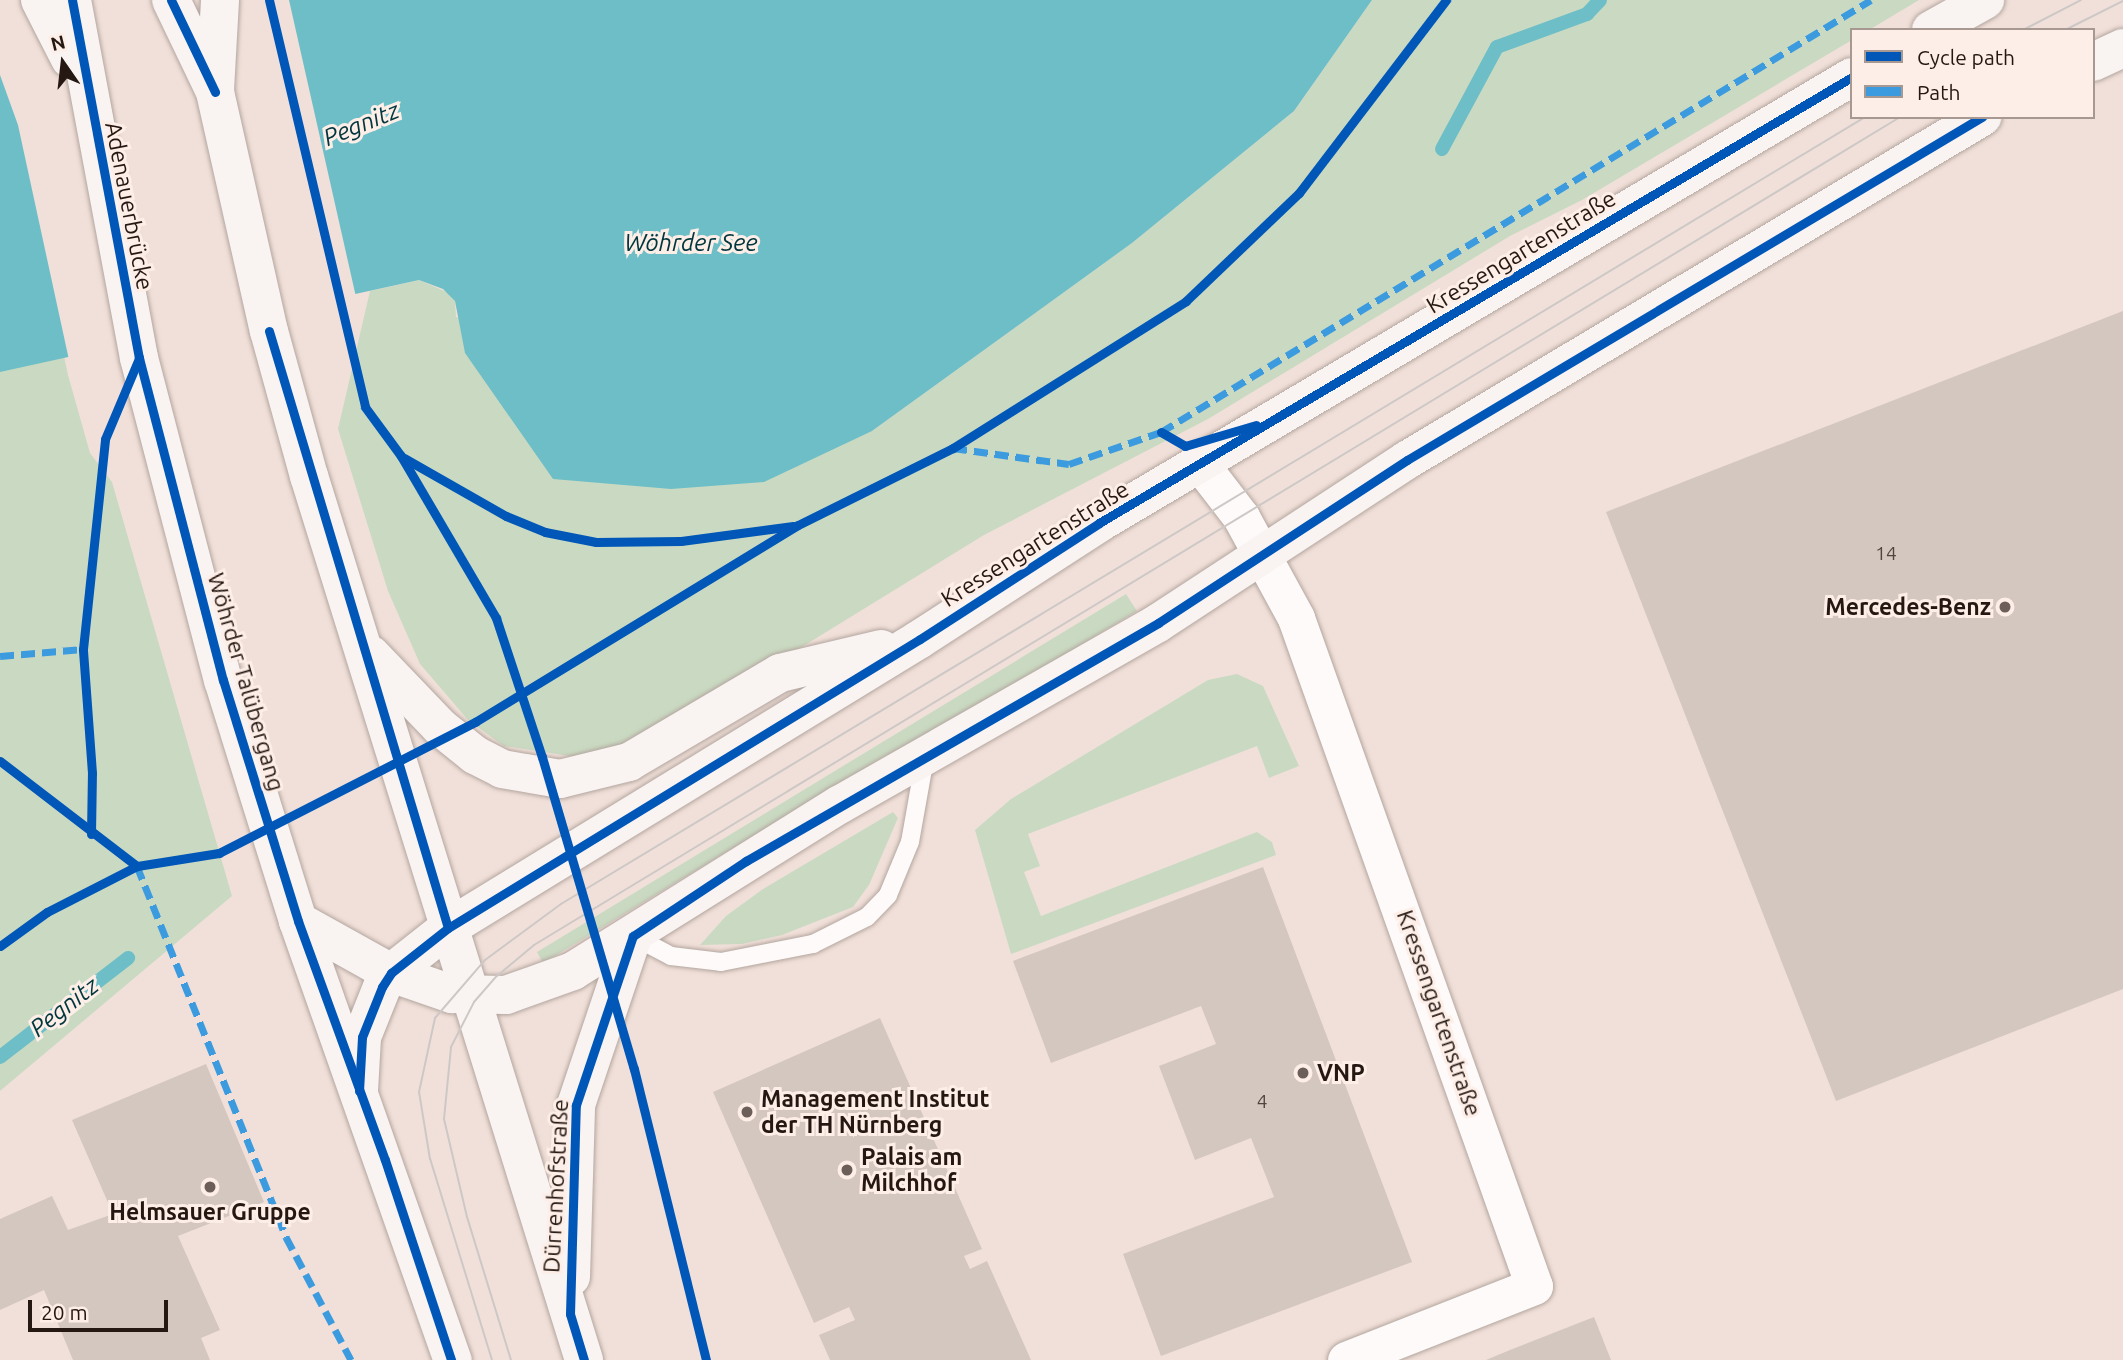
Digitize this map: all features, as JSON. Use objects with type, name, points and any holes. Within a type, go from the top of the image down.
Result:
[{"type":"main road","points":[[171,0],[215,92],[269,331],[448,928]]},
{"type":"main road","points":[[215,92],[220,0]]},
{"type":"main road","points":[[1935,28],[1985,0]]},
{"type":"main road","name":"Adenauerbrücke","points":[[60,11],[88,99],[139,358]]},
{"type":"main road","points":[[2095,61],[2123,48]]},
{"type":"main road","name":"Kressengartenstraße","points":[[359,1091],[362,1037],[372,1005],[391,974],[448,928],[920,639],[1099,523],[1850,78]]},
{"type":"main road","points":[[298,921],[391,974],[441,991],[472,995],[530,989],[573,971],[633,936],[746,861],[1158,623],[1407,460],[1979,119]]},
{"type":"main road","name":"Wöhrder Talübergang","points":[[139,358],[223,680],[298,921],[359,1091]]},
{"type":"main road","name":"Kressengartenstraße","points":[[366,649],[422,709],[475,755],[502,769],[560,779],[629,762],[780,673],[920,639]]},
{"type":"main road","name":"Dürrenhofstraße","points":[[448,928],[472,995],[584,1360]]},
{"type":"main road","name":"Dürrenhofstraße","points":[[570,1314],[576,1105],[589,1055],[633,936]]},
{"type":"main road","points":[[359,1091],[452,1358]]},
{"type":"street","name":"Kressengartenstraße","points":[[1201,465],[1264,555],[1296,618],[1534,1286],[1346,1360]]},
{"type":"lane","points":[[633,936],[671,956],[721,962],[813,944],[867,917],[888,895],[910,842],[925,757]]},
{"type":"green space","points":[[1372,0],[1919,0],[1872,28],[1850,28],[1850,41],[1582,200],[1510,236],[1208,419],[984,535],[654,738],[576,757],[504,746],[468,720],[420,664],[388,591],[338,429],[370,291],[419,280],[449,293],[455,301],[456,317],[872,431],[1132,243],[1294,111]]},
{"type":"green space","points":[[0,75],[11,105],[68,375],[90,453],[112,482],[232,896],[0,1091]]},
{"type":"green space","points":[[1126,594],[1137,611],[966,715],[885,756],[543,963],[537,952]]},
{"type":"green space","points":[[1237,674],[1263,686],[1299,766],[1269,778],[1257,746],[1028,834],[1040,866],[1024,872],[1041,916],[1257,832],[1272,842],[1276,855],[1011,954],[975,830],[1011,799],[1208,680]]},
{"type":"green space","points":[[893,812],[898,818],[869,885],[853,907],[782,935],[742,944],[700,945],[726,916],[763,889]]},
{"type":"water","name":"Wöhrder See","points":[[241,0],[1372,0],[1294,111],[1132,243],[872,431],[764,482],[671,489],[553,479],[465,353],[455,301],[443,289],[419,280],[0,372],[0,52]]},
{"type":"pier","points":[[225,0],[289,0],[356,297],[69,360],[18,125],[0,75],[0,49]]},
{"type":"building","points":[[2123,311],[2123,989],[1836,1101],[1606,512]]},
{"type":"building","points":[[1263,867],[1412,1262],[1161,1356],[1123,1254],[1274,1197],[1251,1138],[1195,1160],[1159,1066],[1216,1044],[1201,1006],[1051,1063],[1013,961]]},
{"type":"building","name":"Palais am Milchhof","points":[[880,1018],[982,1249],[964,1256],[970,1269],[987,1261],[1031,1360],[830,1360],[819,1335],[855,1320],[849,1307],[814,1323],[713,1092]]},
{"type":"building","points":[[206,1064],[264,1202],[178,1236],[220,1330],[201,1338],[210,1360],[73,1360],[44,1290],[0,1310],[0,1219],[52,1196],[68,1230],[113,1214],[72,1120]]},
{"type":"building","points":[[1594,1317],[1611,1360],[1486,1360],[1510,1350]]},
{"type":"waterway","points":[[1442,149],[1497,47],[1587,14],[1600,0]]},
{"type":"waterway","name":"Pegnitz","points":[[0,1057],[128,958]]},
{"type":"tram line","points":[[2027,28],[2081,0]]},
{"type":"tram line","points":[[2069,28],[2123,1]]},
{"type":"tram line","points":[[492,1360],[430,1159],[419,1092],[435,1018],[485,960],[561,904],[1862,119]]},
{"type":"tram line","points":[[511,1360],[467,1217],[444,1119],[451,1047],[474,1002],[497,976],[534,945],[1897,119]]},
{"type":"marked path","points":[[953,448],[1069,464],[1161,432],[1871,0]]},
{"type":"marked path","points":[[0,656],[83,649]]},
{"type":"marked path","points":[[137,866],[286,1237],[351,1360]]},
{"type":"cycle path","points":[[72,0],[139,358],[223,680],[298,921],[385,1160],[451,1360]]},
{"type":"cycle path","points":[[171,0],[215,92]]},
{"type":"cycle path","points":[[269,0],[365,407],[401,456],[496,618],[542,757],[634,1069],[706,1360]]},
{"type":"cycle path","points":[[0,946],[47,912],[137,866],[219,853],[475,722],[798,525],[953,448],[1186,301],[1299,193],[1446,0]]},
{"type":"cycle path","points":[[359,1091],[362,1037],[382,987],[391,973],[448,928],[920,639],[1099,523],[1850,78]]},
{"type":"cycle path","points":[[584,1360],[570,1314],[576,1105],[633,936],[746,861],[1158,623],[1407,460],[1979,119]]},
{"type":"cycle path","points":[[269,331],[448,928]]},
{"type":"cycle path","points":[[91,834],[92,773],[83,649],[105,439],[139,358]]},
{"type":"cycle path","points":[[1161,432],[1185,446],[1256,425]]},
{"type":"cycle path","points":[[404,458],[506,516],[545,532],[596,542],[681,541],[793,526]]},
{"type":"cycle path","points":[[0,761],[137,866]]},
{"type":"place","name":"Mercedes-Benz","points":[[2005,607]]},
{"type":"place","name":"VNP","points":[[1303,1073]]},
{"type":"place","name":"Management Institut der TH Nürnberg","points":[[747,1112]]},
{"type":"place","name":"Palais am Milchhof","points":[[847,1170]]},
{"type":"place","name":"Helmsauer Gruppe","points":[[210,1187]]}]
